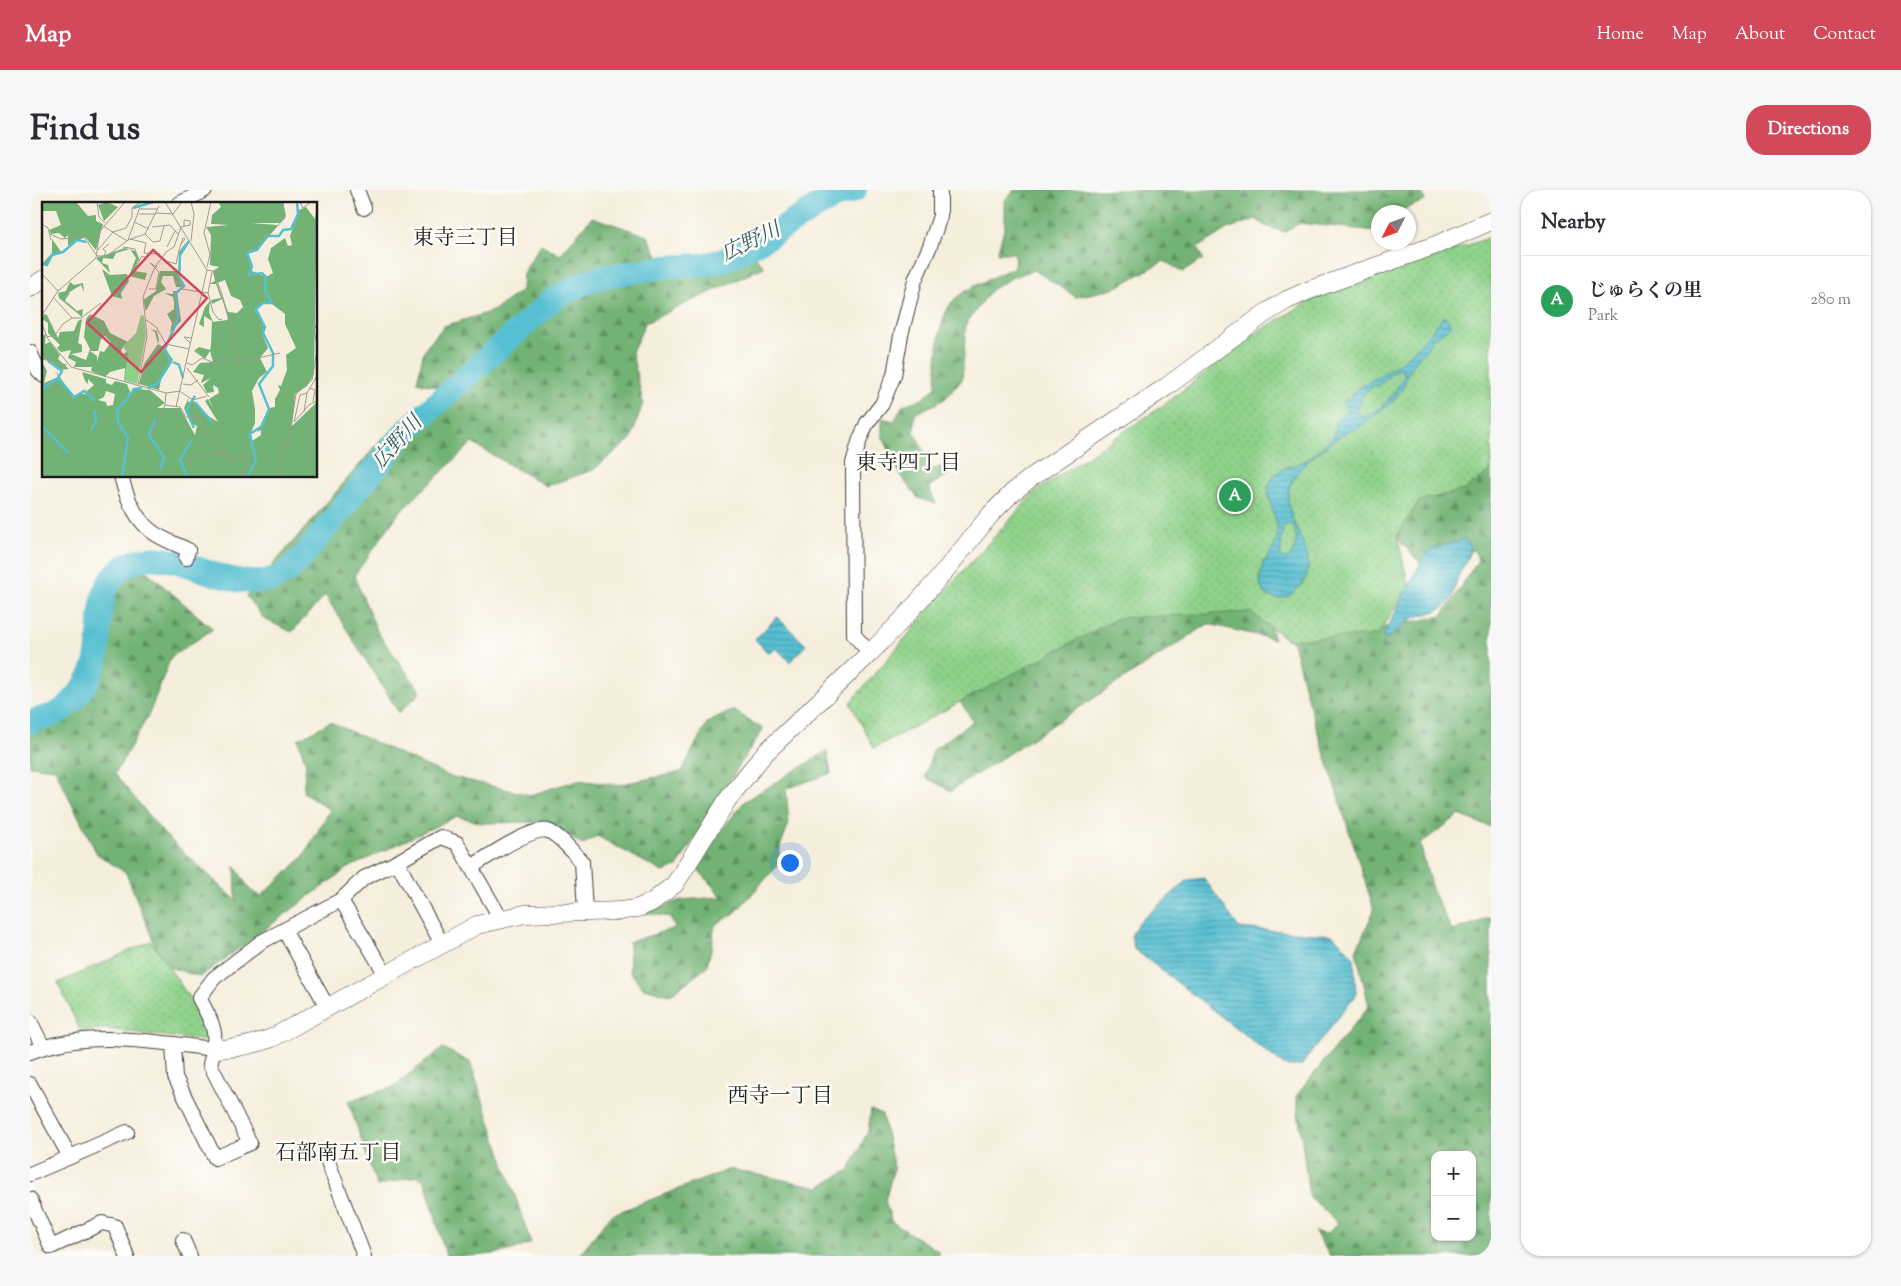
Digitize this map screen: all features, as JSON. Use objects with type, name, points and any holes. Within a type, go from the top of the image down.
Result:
[{"type":"street","points":[[183,202],[205,190]]},
{"type":"street","points":[[356,190],[364,208]]},
{"type":"street","points":[[870,653],[854,635],[853,463],[864,431],[882,404],[894,375],[901,335],[915,280],[930,246],[940,216],[940,190]]},
{"type":"street","points":[[30,1021],[36,1049],[67,1040],[123,1038],[215,1049],[250,1046],[272,1038],[477,925],[526,914],[621,911],[638,908],[665,894],[675,884],[728,799],[751,770],[818,701],[870,653],[939,578],[991,514],[1012,493],[1041,470],[1166,387],[1264,314],[1286,300],[1436,245],[1491,221]]},
{"type":"street","points":[[30,288],[42,280]]},
{"type":"street","points":[[30,352],[38,370],[42,374]]},
{"type":"street","points":[[121,478],[124,491],[137,515],[151,531],[188,550],[186,558]]},
{"type":"street","points":[[471,867],[527,834],[546,831],[556,836],[582,862],[585,911]]},
{"type":"street","points":[[173,1044],[175,1077],[215,1158],[250,1143],[210,1064],[215,1049],[214,1024],[199,998],[214,978],[261,942],[341,900],[364,878],[441,837],[457,843],[501,919]]},
{"type":"street","points":[[397,862],[442,944]]},
{"type":"street","points":[[341,900],[386,975]]},
{"type":"street","points":[[284,930],[328,1008]]},
{"type":"street","points":[[30,1084],[70,1157]]},
{"type":"street","points":[[30,1174],[127,1132]]},
{"type":"street","points":[[325,1154],[364,1256]]},
{"type":"street","points":[[30,1199],[51,1247],[102,1223],[115,1226],[127,1256]]},
{"type":"street","points":[[183,1240],[190,1256]]},
{"type":"green space","points":[[1013,190],[1424,190],[1422,191],[1425,201],[1414,205],[1371,205],[1371,230],[1299,223],[1285,232],[1265,226],[1256,219],[1227,229],[1197,248],[1203,259],[1183,272],[1164,261],[1113,289],[1076,297],[1034,270],[1013,277],[991,290],[966,324],[962,380],[945,399],[915,414],[914,431],[933,469],[945,466],[950,473],[929,487],[936,504],[918,498],[902,478],[882,435],[882,418],[894,421],[903,405],[922,399],[936,387],[937,353],[941,327],[949,306],[956,298],[976,285],[1014,267],[1015,253],[997,253],[1005,226],[1005,200]]},
{"type":"green space","points":[[592,217],[648,236],[659,258],[711,257],[743,242],[764,267],[645,323],[632,353],[643,403],[631,439],[593,470],[546,486],[472,443],[399,513],[354,576],[378,633],[421,692],[399,713],[325,595],[292,632],[264,619],[246,596],[381,440],[445,389],[417,382],[424,350],[444,326],[493,311],[522,290],[523,273],[541,244],[560,255]]},
{"type":"green space","points":[[1491,237],[1491,471],[1465,490],[1419,501],[1397,535],[1409,587],[1377,635],[1288,640],[1250,612],[1118,618],[874,748],[850,703],[953,582],[1035,492],[1165,404],[1259,331],[1317,297]]},
{"type":"green space","points":[[1491,420],[1491,827],[1459,815],[1420,844],[1432,889],[1452,931],[1491,917],[1491,1256],[1330,1256],[1315,1232],[1327,1234],[1338,1223],[1309,1196],[1296,1096],[1369,1006],[1356,951],[1374,910],[1308,701],[1289,627],[1365,631],[1442,616],[1478,560],[1474,550],[1420,563],[1387,527]]},
{"type":"green space","points":[[144,569],[213,629],[171,657],[149,714],[115,774],[164,834],[236,900],[235,866],[250,890],[261,896],[303,857],[330,810],[303,792],[306,764],[298,739],[330,722],[449,776],[530,795],[578,780],[617,785],[681,772],[707,723],[733,710],[763,729],[677,867],[663,872],[597,836],[582,845],[549,822],[482,823],[457,816],[348,868],[200,977],[163,965],[126,873],[97,854],[55,769],[30,766],[30,732],[77,712],[99,673],[110,606],[118,584]]},
{"type":"green space","points":[[1258,591],[1274,639],[1208,624],[951,791],[925,777],[933,750],[973,721],[953,691],[1100,612]]},
{"type":"green space","points":[[827,751],[831,773],[786,789],[789,823],[780,847],[779,864],[735,913],[715,925],[706,968],[670,995],[643,988],[630,972],[629,942],[675,928],[670,917],[646,913],[681,900],[722,897],[694,865],[745,801]]},
{"type":"green space","points":[[151,941],[210,1028],[208,1041],[104,1029],[81,1032],[58,983]]},
{"type":"green space","points":[[443,1048],[470,1062],[531,1243],[509,1251],[490,1254],[446,1256],[425,1181],[417,1176],[377,1186],[348,1101],[391,1088]]},
{"type":"green space","points":[[871,1110],[882,1115],[894,1168],[885,1201],[892,1222],[940,1252],[938,1256],[578,1256],[611,1215],[730,1169],[819,1187],[849,1170],[868,1131]]},
{"type":"water","points":[[1444,316],[1449,321],[1450,327],[1432,339],[1427,349],[1418,358],[1407,375],[1404,386],[1394,400],[1356,430],[1351,429],[1325,447],[1300,469],[1294,478],[1290,486],[1288,500],[1307,555],[1308,568],[1304,581],[1293,593],[1281,598],[1270,597],[1262,589],[1260,576],[1263,561],[1266,561],[1277,536],[1276,521],[1268,491],[1273,477],[1282,469],[1305,461],[1319,450],[1335,434],[1335,421],[1349,410],[1343,402],[1345,399],[1350,400],[1358,389],[1407,357]],"holes":[[[1400,369],[1405,373],[1388,400],[1376,411],[1361,417],[1357,411],[1364,393],[1375,385],[1378,386],[1392,373]],[[1291,524],[1294,528],[1296,543],[1292,553],[1286,560],[1280,556],[1283,527]]]},
{"type":"water","points":[[1464,539],[1471,547],[1457,579],[1453,595],[1448,603],[1438,610],[1416,617],[1385,639],[1383,636],[1424,556],[1433,549]]},
{"type":"water","points":[[777,617],[806,645],[790,662],[776,648],[769,654],[755,639]]},
{"type":"water","points":[[1204,878],[1239,928],[1333,935],[1354,957],[1356,994],[1301,1066],[1285,1066],[1134,949],[1131,936],[1138,923],[1188,880]]},
{"type":"waterway","name":"広野川","points":[[30,722],[49,717],[65,708],[85,684],[95,664],[98,651],[104,595],[109,583],[117,573],[129,564],[147,559],[165,560],[242,581],[261,581],[283,575],[301,559],[406,431],[552,300],[583,283],[601,277],[665,267],[701,265],[724,260],[767,238],[816,207],[837,196],[855,190]]},
{"type":"place","name":"じゅらくの里","points":[[1235,496]]},
{"type":"district","name":"東寺三丁目","points":[[465,239]]},
{"type":"district","name":"東寺四丁目","points":[[908,464]]},
{"type":"district","name":"西寺一丁目","points":[[780,1097]]},
{"type":"district","name":"石部南五丁目","points":[[338,1154]]}]
